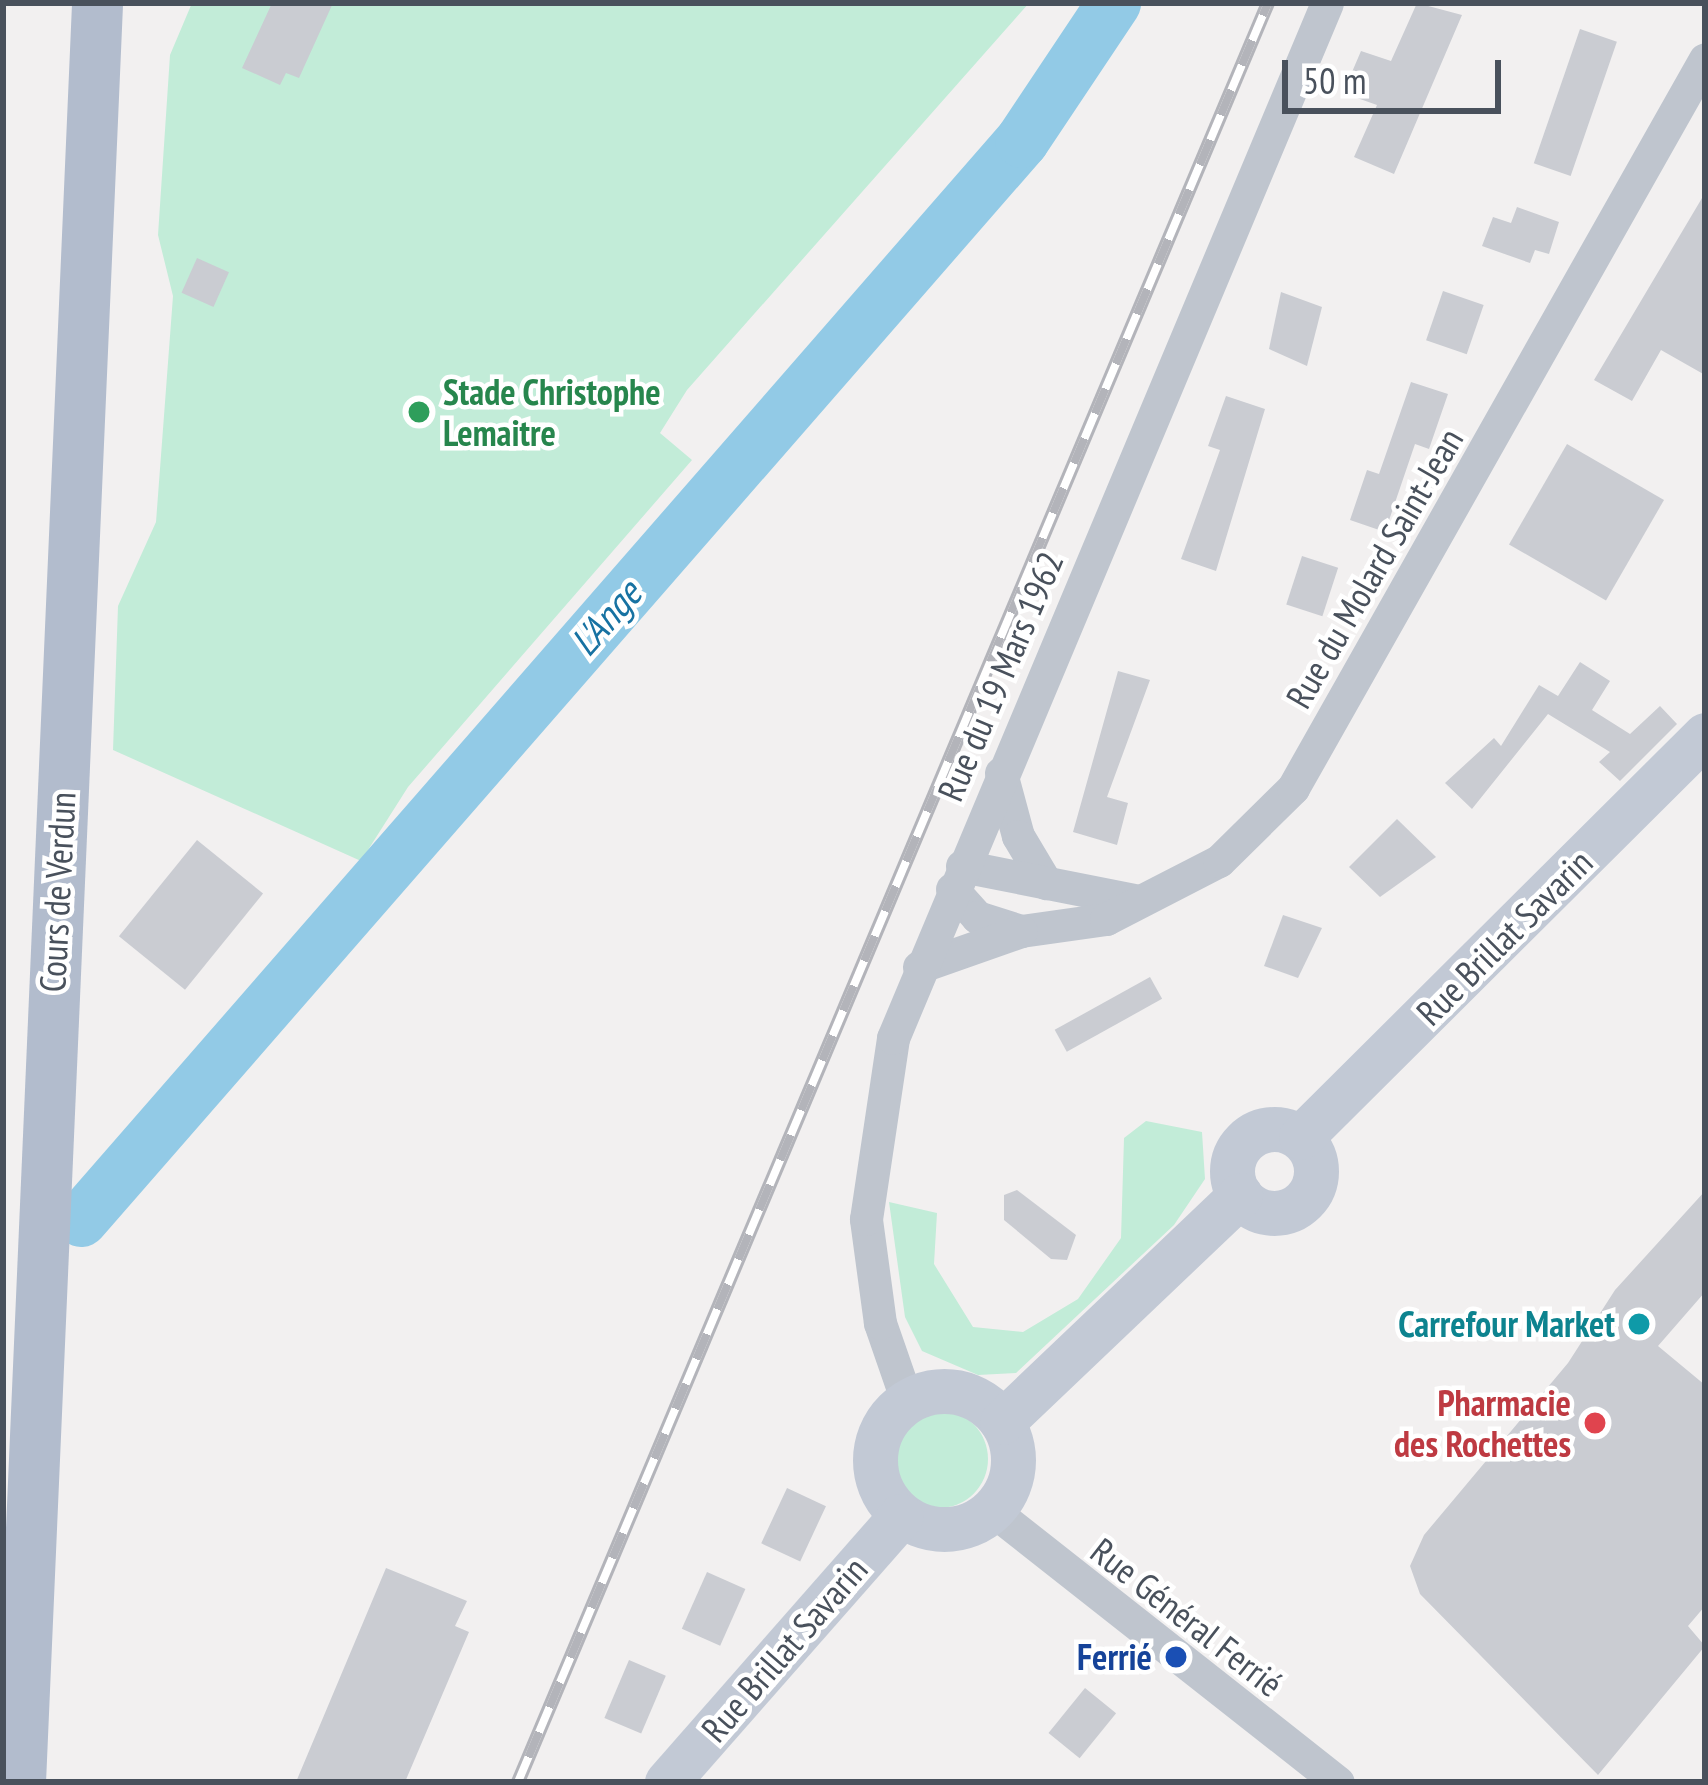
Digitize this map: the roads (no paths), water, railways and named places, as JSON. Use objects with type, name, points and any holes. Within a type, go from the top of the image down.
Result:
[{"type":"main road","name":"Cours de Verdun","points":[[20,1782],[97,3]]},
{"type":"main road","name":"Rue Brillat Savarin","points":[[1301,1137],[1705,735]]},
{"type":"main road","points":[[1267,1129],[1301,1137],[1317,1175],[1305,1200],[1271,1213],[1240,1195],[1233,1160],[1246,1140],[1267,1129]]},
{"type":"main road","points":[[1002,1422],[1240,1195]]},
{"type":"main road","points":[[952,1391],[1002,1422],[1013,1468],[992,1510],[942,1529],[902,1516],[879,1485],[875,1448],[907,1401],[952,1391]]},
{"type":"main road","name":"Rue Brillat Savarin","points":[[667,1782],[902,1516]]},
{"type":"street","name":"Rue du 19 Mars 1962","points":[[907,1401],[880,1323],[866,1219],[878,1097],[919,967],[1327,3]]},
{"type":"street","name":"Rue du Molard Saint-Jean","points":[[919,967],[1021,931],[1106,919],[1146,901],[1219,861],[1293,788],[1705,59]]},
{"type":"street","points":[[1001,773],[1018,836],[1046,883]]},
{"type":"street","points":[[957,877],[1046,883],[1146,901]]},
{"type":"street","points":[[957,877],[977,917],[1021,931]]},
{"type":"street","name":"Rue Général Ferrié","points":[[992,1510],[1338,1782]]},
{"type":"waterway","name":"L'Ange","points":[[81,1220],[1022,141],[1114,3]]},
{"type":"railway","points":[[518,1782],[1268,3]]},
{"type":"place","name":"Stade Christophe Lemaitre","points":[[419,412]]},
{"type":"place","name":"Carrefour Market","points":[[1639,1324]]},
{"type":"place","name":"Pharmacie des Rochettes","points":[[1595,1423]]},
{"type":"place","name":"Ferrié","points":[[1176,1657]]}]
